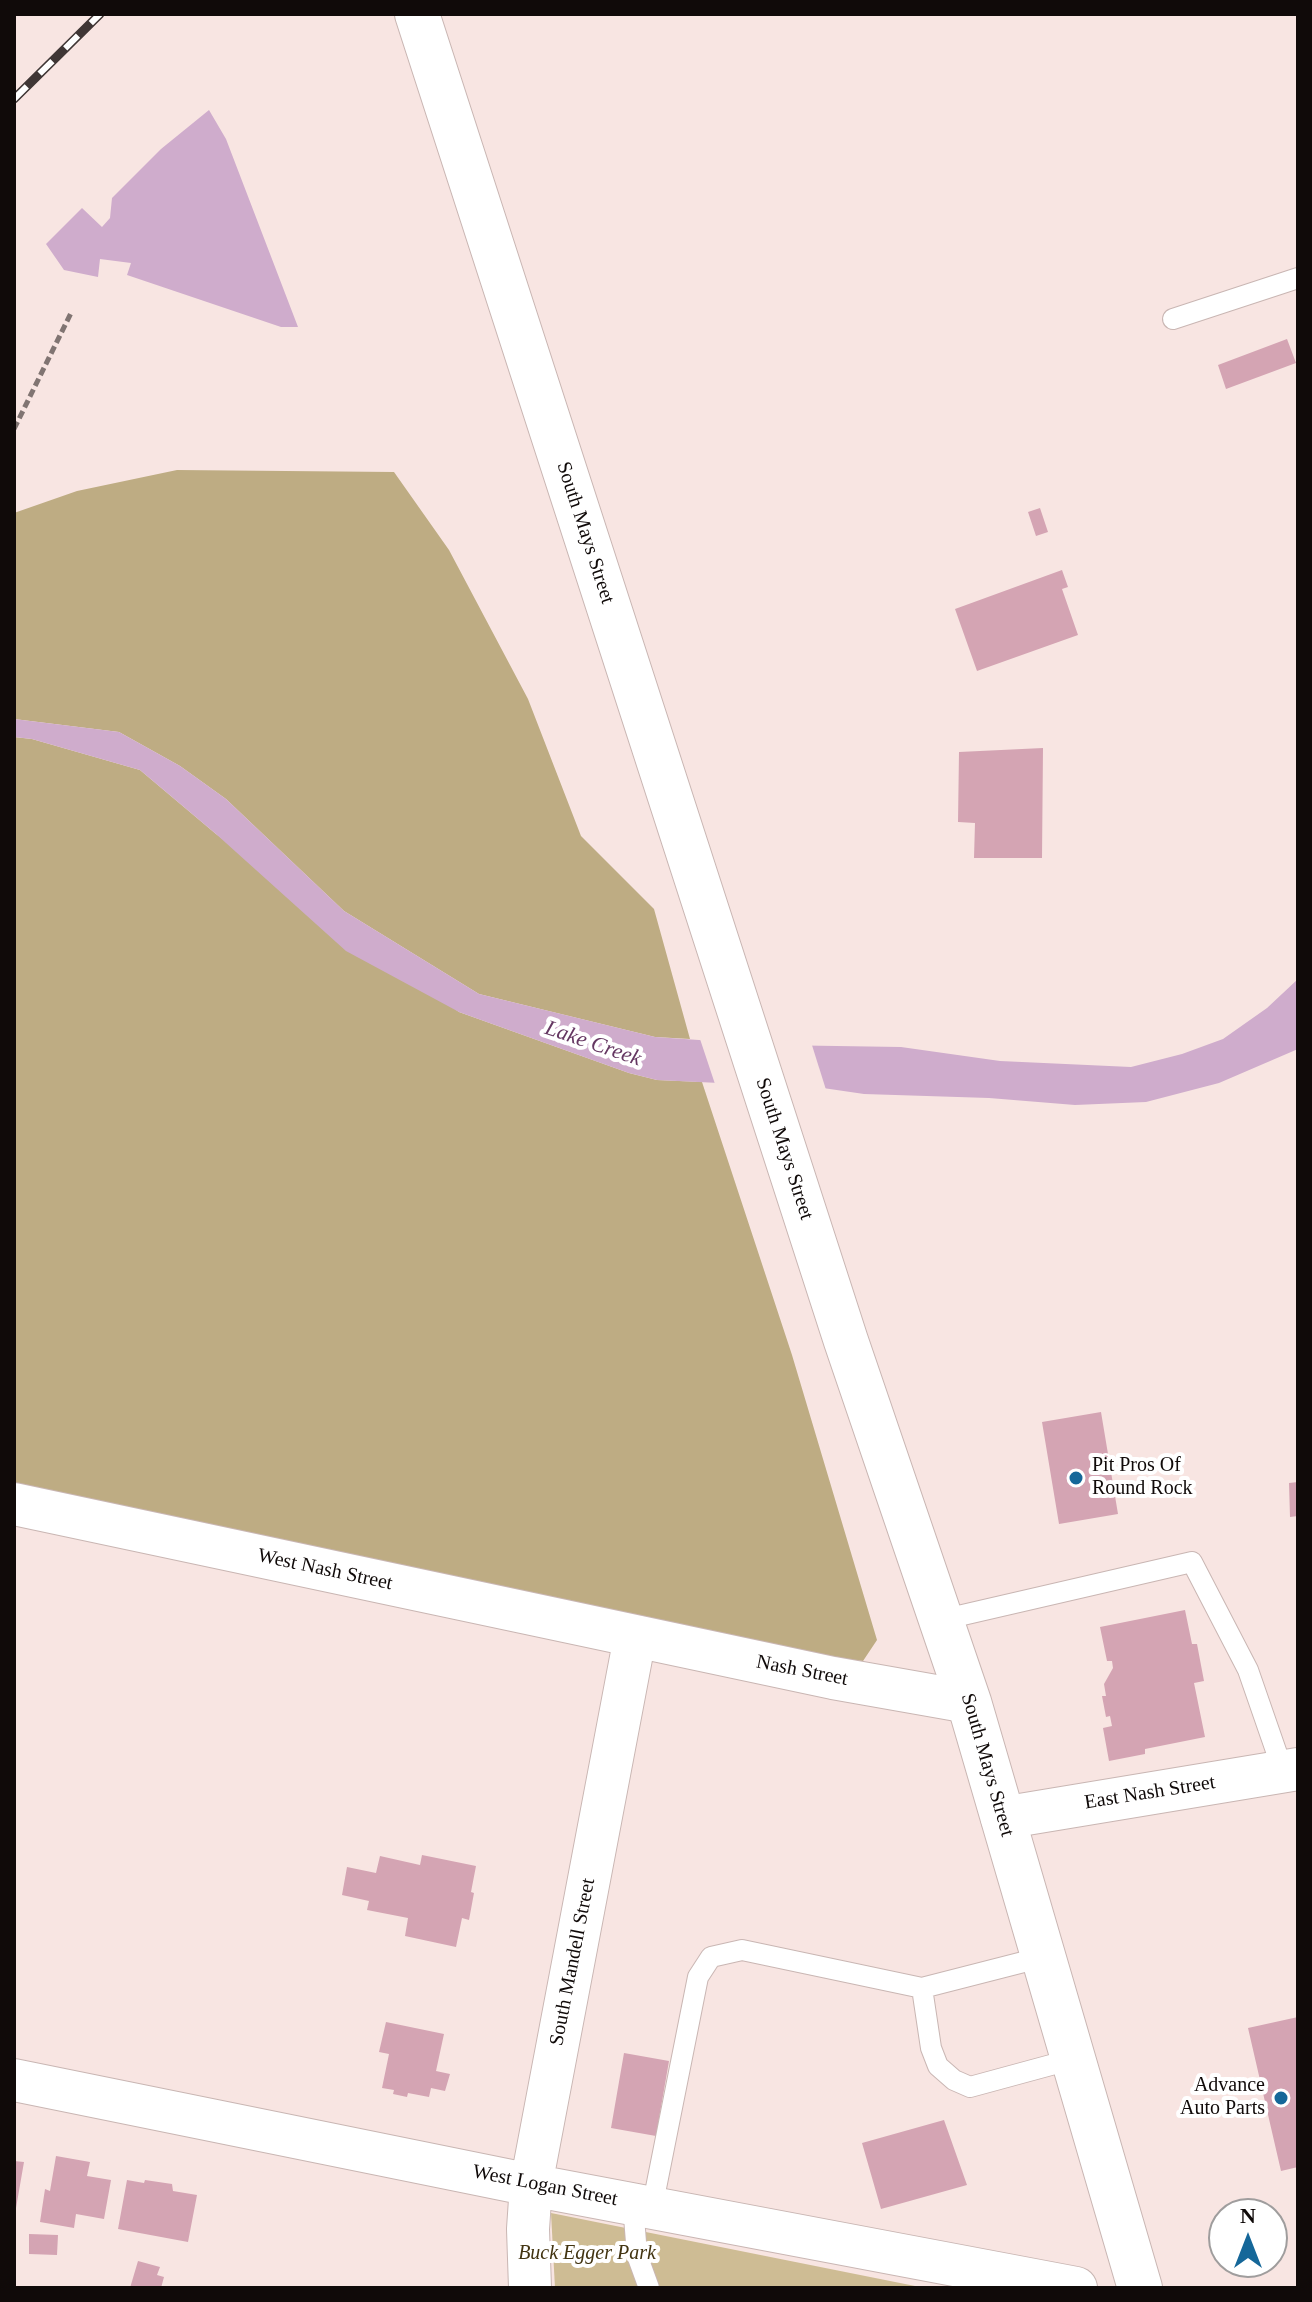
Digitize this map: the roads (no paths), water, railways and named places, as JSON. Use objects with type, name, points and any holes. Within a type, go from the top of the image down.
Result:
[{"type":"main road","name":"South Mays Street","points":[[417,14],[846,1341],[969,1702],[1140,2288]]},
{"type":"street","name":"West Nash Street","points":[[14,1504],[635,1637]]},
{"type":"street","name":"Nash Street","points":[[635,1637],[833,1678],[969,1702]]},
{"type":"street","name":"South Mandell Street","points":[[530,2288],[528,2229],[531,2185],[635,1637]]},
{"type":"street","name":"East Nash Street","points":[[1002,1818],[1290,1770]]},
{"type":"street","name":"West Logan Street","points":[[14,2080],[642,2206],[977,2279],[1076,2288]]},
{"type":"lane","points":[[1173,319],[1298,278]]},
{"type":"lane","points":[[941,1620],[1192,1562],[1248,1670],[1290,1770]]},
{"type":"lane","points":[[649,2288],[637,2255],[642,2206],[698,1977],[711,1957],[742,1950],[922,1988],[1043,1957]]},
{"type":"lane","points":[[922,1988],[931,2048],[938,2066],[954,2080],[970,2087],[1073,2059]]},
{"type":"water","points":[[209,110],[226,139],[298,327],[281,327],[127,275],[131,263],[100,259],[98,277],[64,270],[46,244],[82,208],[102,227],[110,218],[112,198],[161,149]]},
{"type":"water","name":"Lake Creek","points":[[14,719],[119,732],[180,766],[226,799],[344,911],[479,994],[655,1037],[772,1045],[901,1047],[1000,1061],[1131,1067],[1182,1054],[1223,1039],[1267,1008],[1298,979],[1298,1049],[1219,1083],[1146,1102],[1075,1105],[657,1080],[629,1073],[459,1012],[346,951],[140,770],[32,739],[14,737]]},
{"type":"railway","points":[[14,99],[100,14]]},
{"type":"place","name":"Pit Pros Of Round Rock","points":[[1076,1478]]},
{"type":"place","name":"Advance Auto Parts","points":[[1281,2098]]},
{"type":"park label","name":"Buck Egger Park","points":[[587,2254]]}]
